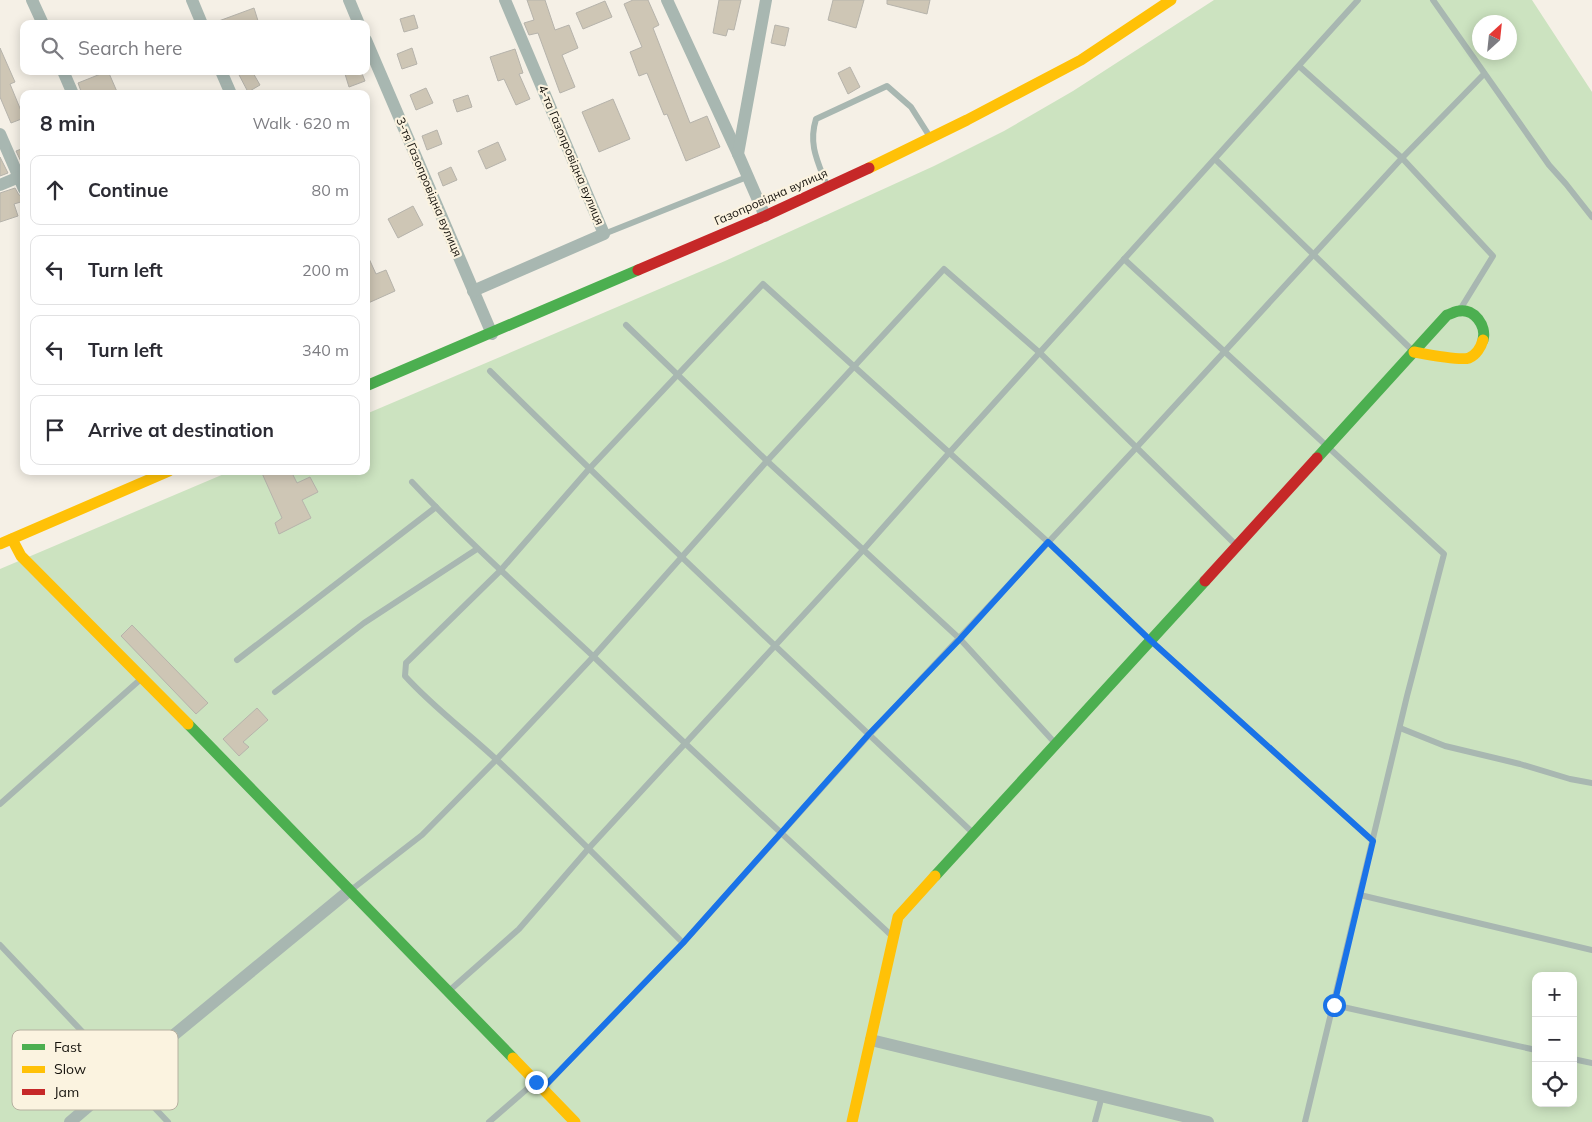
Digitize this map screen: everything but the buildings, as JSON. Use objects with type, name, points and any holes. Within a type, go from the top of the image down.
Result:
[{"type":"street","points":[[32,0],[41,20]]},
{"type":"street","points":[[192,0],[200,20]]},
{"type":"street","points":[[349,0],[357,20]]},
{"type":"street","name":"4-та Газопровідна вулиця","points":[[473,291],[604,234],[505,0]]},
{"type":"street","points":[[667,0],[765,216]]},
{"type":"street","points":[[738,154],[766,0]]},
{"type":"street","name":"Газопровідна вулиця","points":[[370,384],[492,334],[765,216],[931,138],[1080,60],[1171,0]]},
{"type":"street","name":"3-тя Газопровідна вулиця","points":[[370,49],[492,334]]},
{"type":"street","points":[[65,75],[71,90]]},
{"type":"street","points":[[223,75],[228,90]]},
{"type":"street","points":[[0,134],[20,181]]},
{"type":"street","points":[[0,186],[20,183]]},
{"type":"street","points":[[852,1122],[892,936],[898,917],[1447,314],[1460,310],[1471,313],[1480,320],[1485,334],[1481,348],[1469,358],[1451,358],[1414,352]]},
{"type":"street","points":[[6,542],[160,475]]},
{"type":"street","points":[[0,530],[6,542],[143,677],[576,1122]]},
{"type":"street","points":[[178,1032],[350,890]]},
{"type":"street","points":[[871,1040],[1208,1122]]},
{"type":"street","points":[[70,1122],[84,1110]]},
{"type":"lane","points":[[448,991],[519,929],[589,848],[864,549],[1358,0]]},
{"type":"lane","points":[[1433,0],[1549,165],[1592,217]]},
{"type":"lane","points":[[1299,66],[1402,158],[1493,256],[1460,310]]},
{"type":"lane","points":[[489,1122],[539,1085],[683,943],[869,734],[960,639],[1314,256],[1402,158],[1484,74]]},
{"type":"lane","points":[[827,187],[814,150],[812,132],[816,119],[887,86],[911,107],[931,138]]},
{"type":"lane","points":[[1215,159],[1414,352]]},
{"type":"lane","points":[[604,234],[747,177]]},
{"type":"lane","points":[[1124,259],[1444,554],[1305,1122]]},
{"type":"lane","points":[[350,890],[422,835],[496,760],[593,657],[767,461],[944,269],[1040,353],[1236,545]]},
{"type":"lane","points":[[683,943],[589,848],[496,760],[422,695],[405,676],[405,669],[406,663],[500,571],[589,470],[762,284],[1048,542],[1150,640],[1373,841]]},
{"type":"lane","points":[[626,324],[767,461],[960,639],[1056,744]]},
{"type":"lane","points":[[490,371],[589,470],[973,833]]},
{"type":"lane","points":[[412,482],[500,571],[892,936]]},
{"type":"lane","points":[[237,660],[436,508]]},
{"type":"lane","points":[[275,692],[364,623],[477,549]]},
{"type":"lane","points":[[0,804],[143,677]]},
{"type":"lane","points":[[1400,728],[1444,746],[1592,783]]},
{"type":"lane","points":[[1360,895],[1592,950]]},
{"type":"lane","points":[[0,945],[80,1030]]},
{"type":"lane","points":[[1334,1005],[1532,1049]]},
{"type":"lane","points":[[1577,1060],[1592,1063]]},
{"type":"lane","points":[[1096,1122],[1102,1096]]},
{"type":"lane","points":[[157,1110],[168,1122]]},
{"type":"green space","points":[[1214,0],[1532,0],[1592,92],[1592,1122],[0,1122],[0,569],[222,475],[370,475],[370,412],[725,261],[934,166],[1004,131],[1073,91]]},
{"type":"traffic: fast","points":[[370,384],[638,270]]},
{"type":"traffic: fast","points":[[1317,458],[1447,315],[1456,311],[1470,312],[1481,324],[1484,335],[1483,340]]},
{"type":"traffic: fast","points":[[935,876],[1205,581]]},
{"type":"traffic: fast","points":[[188,724],[513,1058]]},
{"type":"traffic: slow","points":[[869,168],[967,120],[1081,60],[1171,0]]},
{"type":"traffic: slow","points":[[1414,352],[1465,359],[1478,351],[1483,340]]},
{"type":"traffic: slow","points":[[0,544],[160,475]]},
{"type":"traffic: slow","points":[[12,539],[21,556],[188,724]]},
{"type":"traffic: slow","points":[[852,1122],[898,917],[935,876]]},
{"type":"traffic: slow","points":[[513,1058],[575,1122]]},
{"type":"traffic: jam","points":[[638,270],[765,216],[869,168]]},
{"type":"traffic: jam","points":[[1205,581],[1317,458]]},
{"type":"route","points":[[536,1082],[543,1088],[683,943],[869,734],[960,639],[1048,542],[1150,640],[1373,841],[1334,1005]]}]
